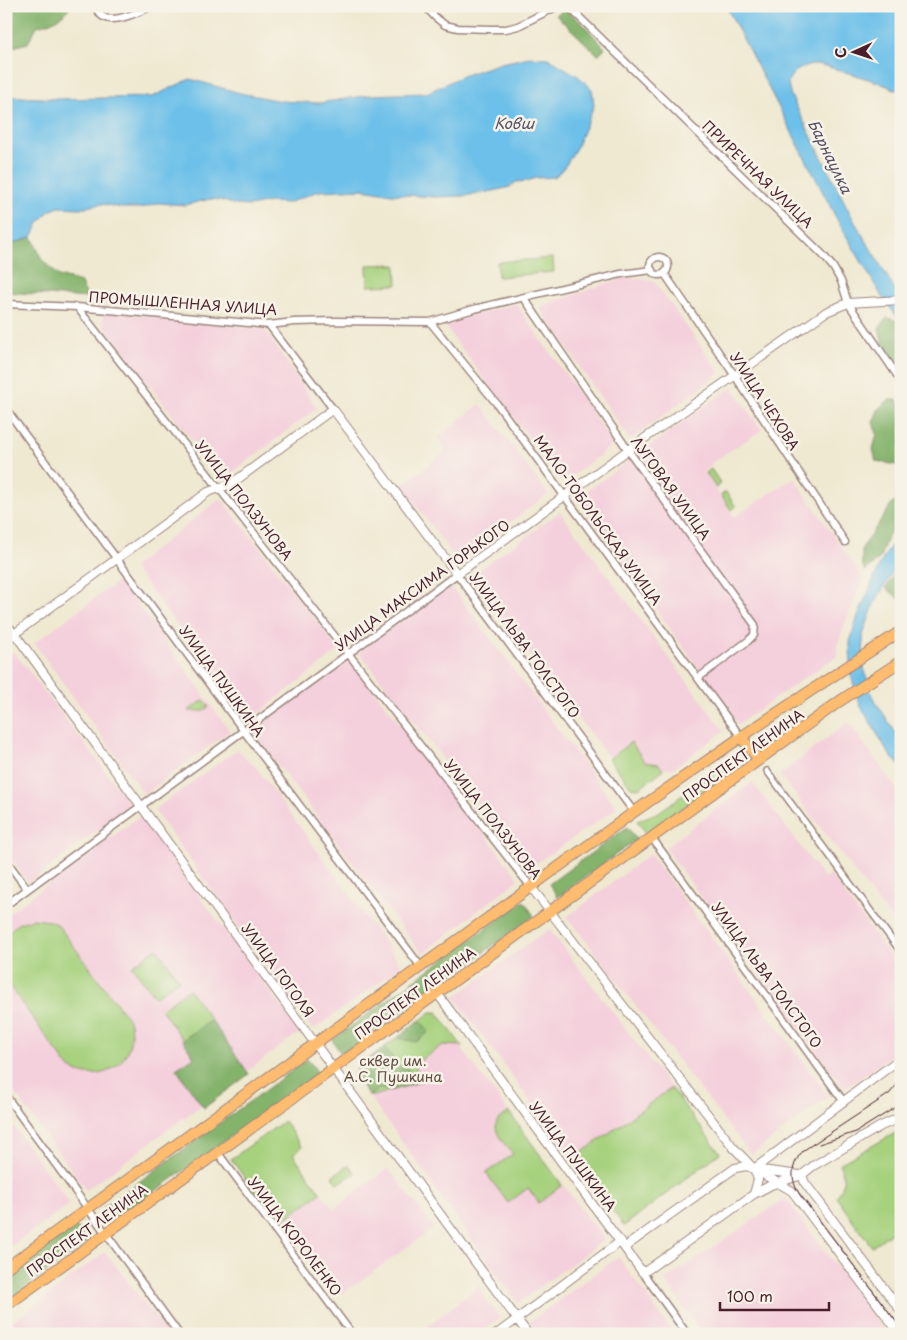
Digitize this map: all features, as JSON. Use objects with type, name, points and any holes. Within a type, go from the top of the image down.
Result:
[{"type":"main road","name":"ПРОСПЕКТ ЛЕНИНА","points":[[6,1268],[634,812],[898,633]]},
{"type":"main road","name":"ПРОСПЕКТ ЛЕНИНА","points":[[6,1306],[840,701],[899,662]]},
{"type":"main road","points":[[742,737],[759,760]]},
{"type":"street","points":[[95,6],[102,17],[111,20],[126,17],[152,6]]},
{"type":"street","points":[[425,6],[445,24],[458,28],[506,29],[518,26],[558,6]]},
{"type":"street","name":"ПРИРЕЧНАЯ УЛИЦА","points":[[568,6],[824,255],[841,281],[848,303],[901,381]]},
{"type":"street","points":[[656,257],[662,257],[668,264],[668,269],[664,273],[656,274],[652,270],[650,265],[656,257]]},
{"type":"street","name":"ПРОМЫШЛЕННАЯ УЛИЦА","points":[[6,304],[77,308],[269,325],[294,322],[336,321],[430,322],[621,274],[652,270]]},
{"type":"street","name":"УЛИЦА ЧЕХОВА","points":[[664,273],[845,542]]},
{"type":"street","name":"ЛУГОВАЯ УЛИЦА","points":[[524,298],[628,450],[755,626],[754,635],[748,641],[698,678]]},
{"type":"street","name":"УЛИЦА МАКСИМА ГОРЬКОГО","points":[[6,905],[628,450],[826,312],[848,303],[901,300]]},
{"type":"street","name":"УЛИЦА ПОЛЗУНОВА","points":[[77,308],[220,488],[733,1147],[754,1169],[792,1191],[900,1334]]},
{"type":"street","name":"МАЛО-ТОБОЛЬСКАЯ УЛИЦА","points":[[430,322],[497,404],[742,737]]},
{"type":"street","name":"УЛИЦА ЛЬВА ТОЛСТОГО","points":[[269,325],[634,812]]},
{"type":"street","name":"УЛИЦА ПУШКИНА","points":[[6,409],[243,731],[421,967]]},
{"type":"street","points":[[6,640],[208,492],[231,484],[333,409]]},
{"type":"street","name":"УЛИЦА ГОГОЛЯ","points":[[6,622],[335,1068],[528,1334]]},
{"type":"street","points":[[767,771],[901,952]]},
{"type":"street","name":"УЛИЦА ЛЬВА ТОЛСТОГО","points":[[652,838],[844,1102]]},
{"type":"street","points":[[6,860],[27,889]]},
{"type":"street","name":"УЛИЦА ПУШКИНА","points":[[437,993],[623,1244],[687,1334]]},
{"type":"street","points":[[754,1169],[901,1058]]},
{"type":"street","points":[[6,1096],[179,1334]]},
{"type":"street","points":[[643,1273],[754,1194],[778,1183],[805,1176],[881,1126],[901,1117]]},
{"type":"street","name":"УЛИЦА КОРОЛЕНКО","points":[[218,1153],[352,1334]]},
{"type":"street","points":[[496,1334],[734,1168],[747,1166],[754,1169],[805,1176],[901,1311]]},
{"type":"street","points":[[754,1169],[758,1179],[754,1194]]},
{"type":"shaded area","points":[[625,277],[654,281],[720,373],[630,440],[539,307]]},
{"type":"shaded area","points":[[516,304],[614,444],[563,483],[448,331],[447,324],[453,320]]},
{"type":"shaded area","points":[[103,311],[264,329],[317,408],[225,478],[211,465],[104,326]]},
{"type":"shaded area","points":[[732,387],[762,430],[711,463],[712,465],[704,471],[734,517],[794,478],[863,578],[837,645],[838,655],[738,724],[577,498]]},
{"type":"shaded area","points":[[480,404],[548,494],[458,562],[402,486],[447,451],[438,438]]},
{"type":"shaded area","points":[[221,498],[339,650],[249,721],[133,567]]},
{"type":"shaded area","points":[[560,512],[724,731],[675,767],[663,770],[639,788],[631,787],[470,576]]},
{"type":"shaded area","points":[[120,580],[230,731],[144,794],[34,643]]},
{"type":"shaded area","points":[[450,585],[617,808],[529,868],[359,652]]},
{"type":"shaded area","points":[[14,652],[131,805],[28,883],[6,851],[6,657]]},
{"type":"shaded area","points":[[348,657],[519,879],[422,954],[252,731]]},
{"type":"shaded area","points":[[848,722],[901,795],[901,932],[780,775]]},
{"type":"shaded area","points":[[238,749],[255,766],[402,966],[313,1030],[154,810]]},
{"type":"shaded area","points":[[752,782],[824,878],[830,874],[901,971],[901,1049],[844,1089],[665,848]]},
{"type":"shaded area","points":[[140,816],[300,1032],[86,1190],[6,1081],[6,915]]},
{"type":"shaded area","points":[[650,854],[828,1096],[751,1155],[567,917]]},
{"type":"shaded area","points":[[549,929],[671,1088],[573,1159],[454,997]]},
{"type":"shaded area","points":[[443,1045],[462,1046],[464,1052],[604,1240],[518,1303],[369,1096],[424,1080],[414,1065]]},
{"type":"shaded area","points":[[6,1116],[70,1204],[6,1250]]},
{"type":"shaded area","points":[[388,1168],[434,1228],[342,1294],[286,1218],[321,1193],[334,1209]]},
{"type":"shaded area","points":[[786,1198],[886,1334],[703,1334],[665,1280]]},
{"type":"shaded area","points":[[105,1252],[168,1334],[6,1334],[6,1327]]},
{"type":"shaded area","points":[[618,1257],[674,1334],[539,1334],[530,1322]]},
{"type":"shaded area","points":[[479,1286],[481,1293],[500,1318],[479,1334],[418,1334]]},
{"type":"green space","points":[[6,6],[71,6],[56,19],[37,26],[28,43],[13,47],[6,45]]},
{"type":"green space","points":[[565,9],[583,24],[605,48],[598,55],[556,15]]},
{"type":"green space","points":[[32,237],[42,260],[59,276],[80,282],[88,298],[6,292],[6,246]]},
{"type":"green space","points":[[553,258],[554,272],[498,277],[497,262]]},
{"type":"green space","points":[[367,265],[396,265],[397,285],[368,286]]},
{"type":"green space","points":[[887,318],[896,320],[901,327],[901,375],[887,353],[880,335],[879,328]]},
{"type":"green space","points":[[889,400],[897,400],[901,405],[901,469],[896,465],[876,461],[873,449],[877,434],[873,422],[879,408]]},
{"type":"green space","points":[[711,469],[721,484],[716,488],[706,473]]},
{"type":"green space","points":[[726,492],[736,507],[731,510],[721,495]]},
{"type":"green space","points":[[901,498],[901,513],[886,540],[880,558],[865,571],[862,564],[862,548],[892,504]]},
{"type":"green space","points":[[901,564],[901,600],[886,588]]},
{"type":"green space","points":[[204,700],[209,707],[203,711],[188,711]]},
{"type":"green space","points":[[631,742],[645,762],[659,764],[663,770],[639,788],[631,787],[609,759]]},
{"type":"green space","points":[[731,760],[736,768],[647,834],[637,821],[659,812]]},
{"type":"green space","points":[[627,827],[637,839],[558,897],[549,884]]},
{"type":"green space","points":[[524,901],[534,916],[342,1055],[332,1040]]},
{"type":"green space","points":[[33,919],[50,921],[57,924],[129,1020],[131,1034],[129,1047],[124,1058],[106,1072],[94,1074],[81,1073],[68,1067],[6,981],[6,934],[19,923]]},
{"type":"green space","points":[[157,948],[179,980],[155,997],[132,966]]},
{"type":"green space","points":[[189,989],[211,1020],[183,1040],[161,1009]]},
{"type":"green space","name":"сквер им. А.С. Пушкина","points":[[431,1012],[437,1012],[462,1046],[443,1045],[414,1065],[424,1080],[369,1096],[355,1076],[357,1068]]},
{"type":"green space","points":[[211,1020],[249,1074],[204,1108],[176,1069],[194,1057],[183,1040]]},
{"type":"green space","points":[[420,1020],[429,1032],[416,1042],[397,1038]]},
{"type":"green space","points":[[385,1047],[401,1069],[406,1067],[416,1083],[394,1090],[379,1089],[369,1096],[355,1076],[357,1068]]},
{"type":"green space","points":[[308,1059],[318,1073],[113,1222],[103,1208]]},
{"type":"green space","points":[[671,1088],[720,1153],[624,1226],[573,1159]]},
{"type":"green space","points":[[509,1112],[562,1185],[539,1203],[528,1188],[508,1203],[486,1173],[513,1154],[500,1138],[496,1129],[498,1120]]},
{"type":"green space","points":[[284,1121],[302,1147],[293,1154],[321,1193],[278,1224],[231,1159]]},
{"type":"green space","points":[[901,1130],[901,1225],[872,1247],[836,1197],[843,1181],[839,1164]]},
{"type":"green space","points":[[349,1165],[355,1173],[338,1184],[332,1176]]},
{"type":"green space","points":[[76,1226],[87,1242],[6,1302],[6,1277]]},
{"type":"water","points":[[726,6],[901,6],[901,87],[897,90],[875,81],[819,64],[810,65],[796,71],[788,83],[791,96],[853,219],[901,301],[901,322],[881,295],[840,225]]},
{"type":"water","name":"Ковш","points":[[530,57],[548,58],[578,76],[592,89],[594,106],[576,148],[566,165],[555,177],[535,178],[516,182],[510,187],[463,196],[435,197],[392,194],[364,189],[318,191],[288,203],[269,202],[250,206],[210,199],[185,205],[159,203],[141,208],[123,208],[102,204],[80,208],[59,207],[49,211],[39,223],[32,237],[6,246],[6,96],[57,99],[152,97],[190,79],[240,93],[281,101],[319,103],[370,95],[427,93],[462,76],[501,63]]},
{"type":"water","points":[[901,530],[901,558],[874,604],[863,635],[864,668],[872,696],[901,741],[901,766],[891,757],[860,705],[851,675],[850,642],[858,616],[881,562]]},
{"type":"tram line","points":[[901,1080],[889,1094],[804,1150],[799,1155],[793,1172],[794,1184],[800,1195],[901,1328]]},
{"type":"tram line","points":[[819,1144],[856,1132],[901,1104]]},
{"type":"water label","name":"Барнаулка","points":[[831,156]]}]
